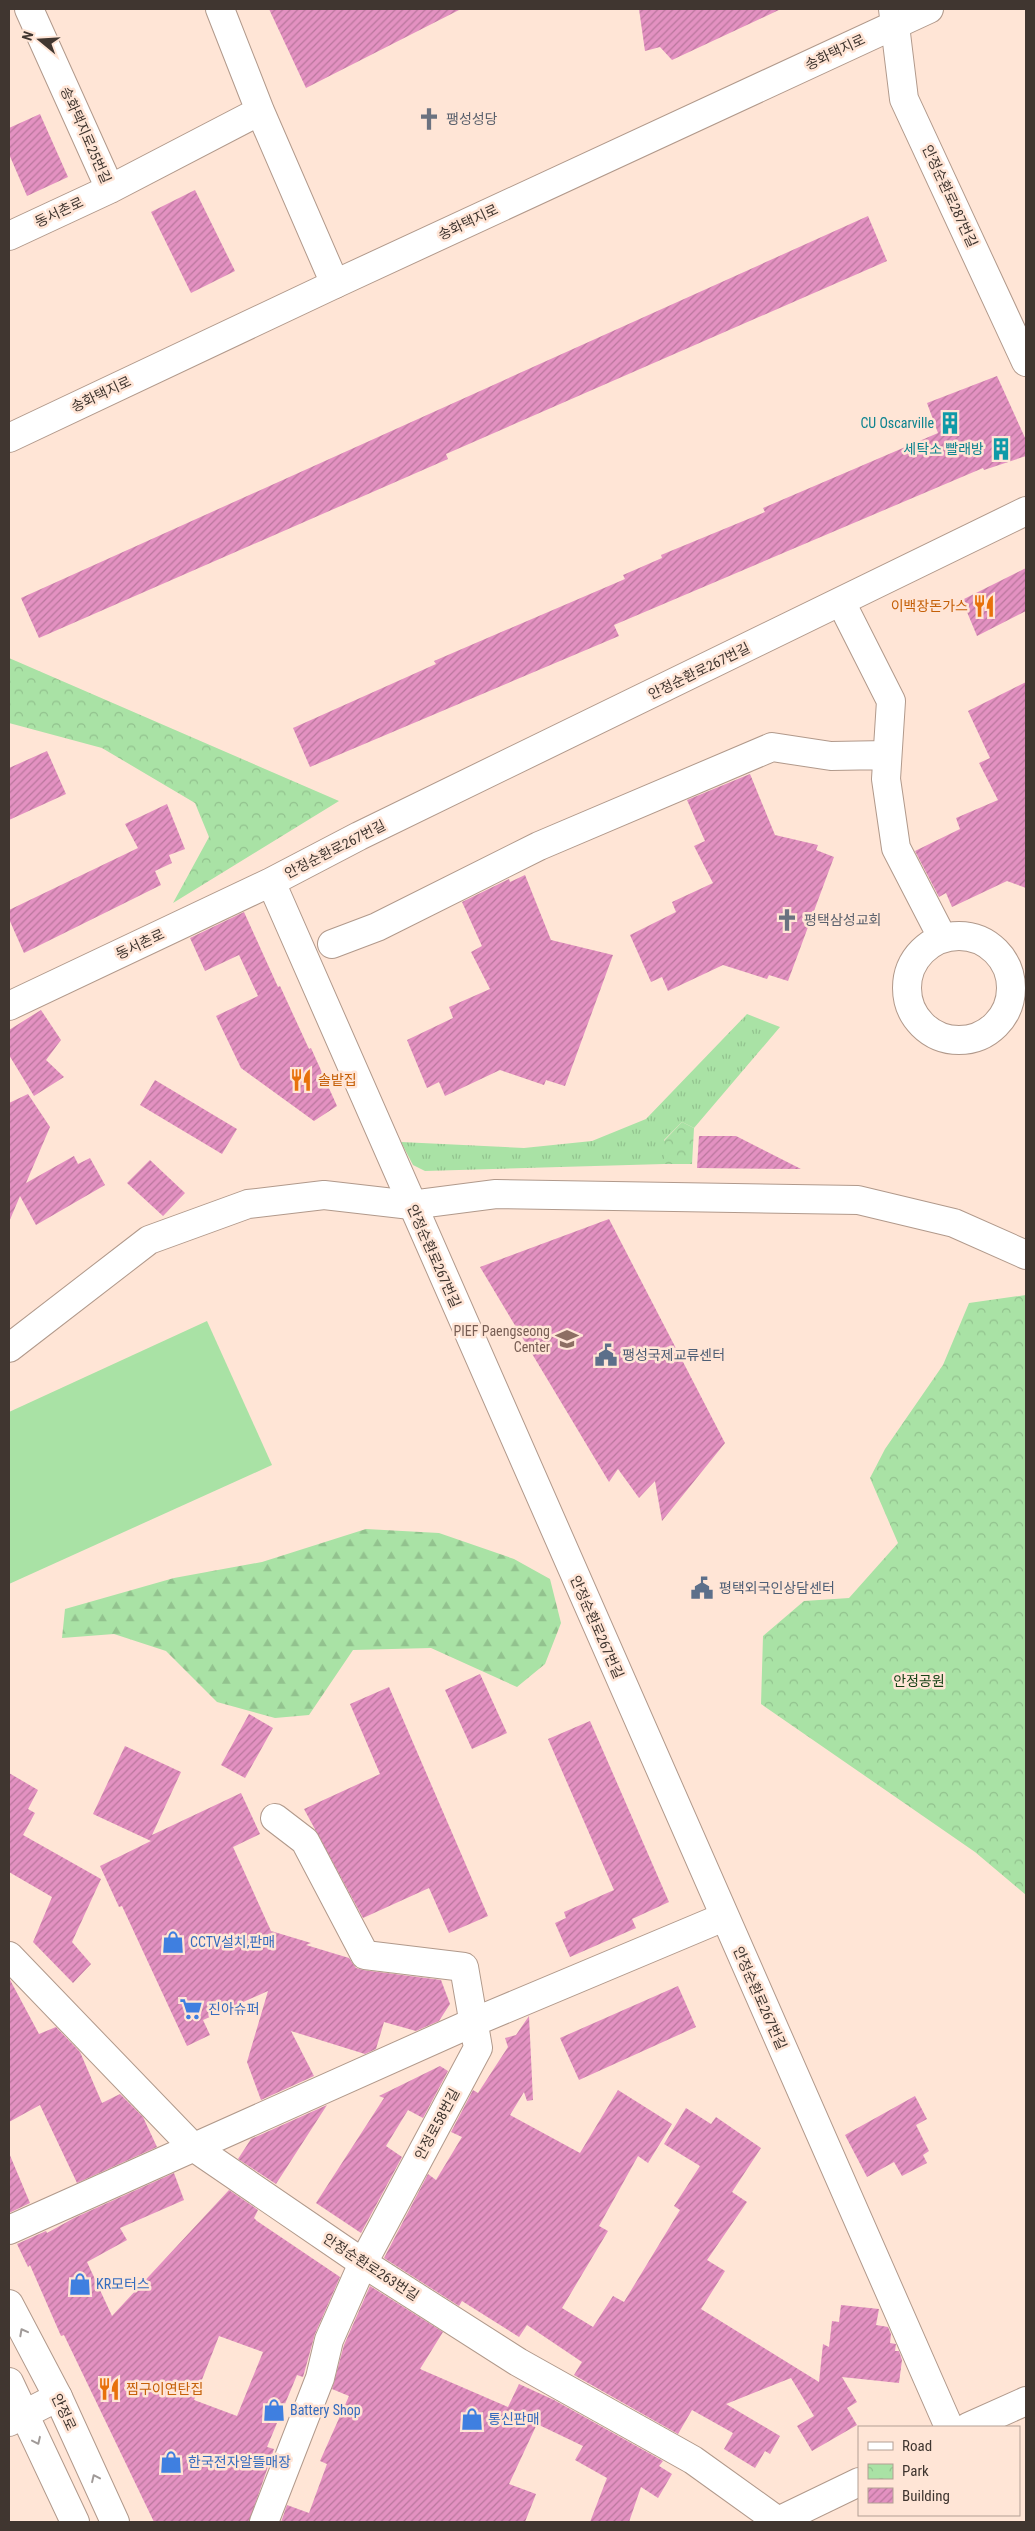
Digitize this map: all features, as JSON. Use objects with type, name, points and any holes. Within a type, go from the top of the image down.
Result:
[{"type":"street","name":"송화택지로25번길","points":[[29,9],[110,189],[260,111]]},
{"type":"street","points":[[220,9],[260,111],[335,284]]},
{"type":"street","name":"송화택지로","points":[[9,438],[893,17],[928,9]]},
{"type":"street","name":"안정순환로287번길","points":[[893,17],[904,99],[1026,362]]},
{"type":"street","name":"동서촌로","points":[[9,236],[110,189]]},
{"type":"street","name":"안정순환로267번길","points":[[949,2426],[411,1205],[271,882],[360,836],[1026,511]]},
{"type":"street","points":[[841,602],[892,701],[886,779],[896,848],[942,937]]},
{"type":"street","points":[[332,944],[377,928],[539,846],[772,747],[831,756],[887,755]]},
{"type":"street","name":"동서촌로","points":[[9,1006],[271,882]]},
{"type":"street","points":[[9,1348],[149,1240],[248,1204],[324,1195],[411,1205],[496,1194],[858,1200],[954,1223],[1026,1255]]},
{"type":"street","name":"안정로58번길","points":[[264,2522],[320,2378],[329,2340],[363,2263],[478,2048],[464,1967],[365,1955],[306,1841],[275,1818]]},
{"type":"street","points":[[9,2230],[192,2146],[474,2022],[724,1917]]},
{"type":"street","name":"안정순환로263번길","points":[[9,1956],[192,2146],[363,2263],[518,2362],[693,2460],[787,2520]]},
{"type":"street","name":"안정로","points":[[9,2304],[58,2397],[115,2522]]},
{"type":"street","points":[[9,2382],[17,2419],[75,2522]]},
{"type":"street","points":[[17,2419],[58,2397]]},
{"type":"street","points":[[970,2426],[1026,2401]]},
{"type":"street","points":[[787,2520],[858,2483]]},
{"type":"green space","points":[[9,658],[339,801],[173,903],[209,837],[195,803],[102,748],[9,723]]},
{"type":"green space","points":[[747,1014],[780,1027],[694,1128],[682,1122],[664,1140],[664,1164],[425,1171],[413,1165],[401,1142],[524,1148],[592,1141],[646,1119]]},
{"type":"green space","points":[[682,1122],[694,1128],[692,1164],[664,1164],[664,1141]]},
{"type":"green space","name":"안정공원","points":[[1026,1295],[1026,1895],[975,1852],[761,1704],[763,1636],[804,1601],[849,1598],[898,1543],[870,1478],[885,1449],[943,1365],[969,1303]]},
{"type":"green space","points":[[207,1321],[272,1465],[9,1584],[9,1412]]},
{"type":"green space","points":[[366,1529],[439,1533],[514,1559],[550,1579],[561,1623],[545,1664],[517,1687],[431,1648],[353,1650],[309,1715],[275,1718],[217,1702],[166,1651],[114,1634],[62,1638],[65,1609],[174,1578],[262,1562]]},
{"type":"building","points":[[269,9],[461,9],[306,88]]},
{"type":"building","points":[[639,9],[781,9],[672,60],[660,47],[645,51]]},
{"type":"building","points":[[40,114],[68,177],[27,196],[9,154],[9,128]]},
{"type":"building","points":[[195,190],[235,271],[191,293],[151,212]]},
{"type":"building","points":[[868,216],[887,261],[446,454],[448,459],[39,638],[21,598]]},
{"type":"building","points":[[997,376],[1026,440],[1026,456],[984,470],[983,468],[614,625],[619,636],[310,767],[293,728],[436,664],[434,661],[625,579],[623,575],[662,558],[661,555],[765,512],[763,508],[938,433],[927,403]]},
{"type":"building","points":[[1026,568],[1026,611],[977,636],[962,600]]},
{"type":"building","points":[[1026,682],[1026,888],[1007,881],[952,907],[946,893],[939,897],[915,851],[960,829],[956,818],[998,800],[979,763],[990,758],[968,711]]},
{"type":"building","points":[[47,751],[66,794],[9,820],[9,768]]},
{"type":"building","points":[[750,774],[775,835],[818,845],[816,850],[834,857],[788,981],[769,975],[767,979],[723,965],[668,991],[662,977],[651,982],[630,935],[676,912],[672,902],[713,883],[694,846],[705,841],[687,800]]},
{"type":"building","points":[[167,804],[185,849],[169,855],[172,863],[155,871],[161,885],[24,953],[9,919],[9,910],[138,848],[125,824]]},
{"type":"building","points":[[525,875],[551,940],[613,955],[565,1086],[546,1080],[544,1085],[500,1070],[445,1096],[439,1082],[427,1088],[407,1040],[453,1018],[449,1007],[490,989],[471,952],[482,946],[462,902],[509,879],[510,882]]},
{"type":"building","points":[[244,912],[278,987],[280,986],[309,1049],[311,1048],[337,1106],[314,1121],[241,1068],[216,1016],[258,996],[239,955],[205,971],[190,938]]},
{"type":"building","points":[[41,1010],[61,1040],[46,1060],[64,1077],[34,1096],[9,1055],[9,1030]]},
{"type":"building","points":[[155,1080],[237,1129],[222,1154],[140,1105]]},
{"type":"building","points":[[28,1094],[50,1127],[26,1183],[74,1156],[78,1164],[90,1158],[105,1185],[36,1225],[20,1196],[9,1222],[9,1103]]},
{"type":"building","points":[[699,1136],[736,1136],[801,1169],[697,1168]]},
{"type":"building","points":[[150,1160],[185,1193],[163,1216],[127,1183]]},
{"type":"building","name":"팽성국제교류센터","points":[[609,1219],[725,1443],[662,1521],[655,1481],[639,1498],[618,1469],[609,1482],[480,1267]]},
{"type":"building","points":[[480,1674],[507,1733],[472,1749],[445,1690]]},
{"type":"building","points":[[389,1687],[488,1916],[449,1933],[429,1888],[363,1918],[304,1809],[380,1774],[350,1704]]},
{"type":"building","points":[[249,1714],[273,1728],[245,1778],[221,1765]]},
{"type":"building","points":[[590,1721],[669,1902],[632,1919],[636,1928],[570,1957],[555,1923],[566,1918],[564,1912],[614,1890],[548,1739]]},
{"type":"building","points":[[125,1746],[181,1772],[152,1835],[241,1793],[260,1834],[233,1847],[271,1931],[311,1943],[306,1945],[349,1958],[356,1968],[441,1980],[450,2004],[439,2021],[416,2031],[384,2022],[376,2049],[365,2054],[291,2031],[314,2076],[261,2100],[247,2062],[268,1991],[203,2020],[210,2035],[187,2046],[122,1906],[119,1907],[100,1866],[151,1841],[93,1814]]},
{"type":"building","points":[[9,1773],[38,1790],[28,1809],[35,1813],[23,1835],[101,1879],[72,1942],[91,1964],[73,1983],[33,1942],[52,1897],[9,1872]]},
{"type":"building","points":[[9,1978],[39,2034],[56,2027],[80,2052],[102,2103],[120,2094],[143,2117],[157,2147],[77,2183],[40,2105],[9,2122]]},
{"type":"building","points":[[678,1986],[696,2027],[579,2080],[560,2038]]},
{"type":"building","points":[[529,2016],[533,2100],[527,2101],[524,2092],[510,2115],[580,2153],[618,2090],[672,2124],[648,2163],[638,2156],[599,2226],[608,2231],[562,2308],[593,2327],[613,2296],[624,2302],[680,2210],[674,2206],[700,2166],[664,2144],[686,2108],[711,2124],[716,2117],[761,2148],[732,2192],[747,2202],[707,2260],[725,2271],[701,2309],[819,2382],[823,2344],[829,2347],[832,2321],[839,2322],[841,2305],[879,2309],[876,2325],[888,2327],[891,2334],[890,2343],[896,2344],[895,2351],[899,2351],[902,2360],[899,2383],[842,2377],[857,2402],[847,2408],[857,2425],[812,2451],[797,2426],[814,2416],[791,2378],[726,2404],[780,2436],[770,2454],[765,2451],[755,2468],[724,2449],[733,2433],[692,2410],[678,2434],[574,2375],[582,2362],[527,2325],[519,2337],[462,2301],[459,2306],[384,2258],[428,2174],[436,2180],[462,2137],[451,2132],[473,2090],[478,2093],[508,2047],[505,2038],[516,2035]]},
{"type":"building","points":[[440,2066],[448,2071],[423,2118],[408,2110],[386,2146],[402,2157],[361,2233],[316,2203],[384,2098],[379,2096]]},
{"type":"building","points":[[915,2096],[927,2119],[916,2125],[929,2151],[923,2155],[927,2163],[902,2176],[894,2162],[867,2177],[845,2135]]},
{"type":"building","points":[[327,2105],[276,2184],[238,2159],[251,2139]]},
{"type":"building","points":[[9,2153],[30,2203],[9,2213]]},
{"type":"building","points":[[174,2173],[184,2200],[120,2228],[127,2240],[87,2262],[112,2316],[229,2190],[258,2210],[254,2218],[257,2221],[340,2277],[315,2334],[303,2377],[297,2375],[267,2447],[274,2449],[249,2522],[154,2522],[64,2335],[61,2336],[30,2265],[28,2267],[17,2244],[46,2231],[47,2233],[74,2218]],"holes":[[[219,2336],[263,2352],[237,2416],[194,2400]]]},
{"type":"building","points":[[370,2286],[443,2332],[420,2369],[508,2407],[519,2384],[554,2400],[663,2461],[659,2466],[672,2474],[658,2498],[641,2487],[629,2522],[590,2522],[607,2478],[575,2460],[583,2446],[537,2424],[509,2484],[536,2494],[525,2522],[281,2522],[287,2505],[309,2513],[327,2464],[320,2461],[349,2396],[332,2389],[344,2345]]},
{"type":"place","name":"팽성성당","points":[[429,119]]},
{"type":"place","name":"CU Oscarville","points":[[950,423]]},
{"type":"place","name":"세탁소 빨래방","points":[[1001,449]]},
{"type":"place","name":"이백장돈가스","points":[[984,606]]},
{"type":"place","name":"평택삼성교회","points":[[787,920]]},
{"type":"place","name":"솔밭집","points":[[301,1080]]},
{"type":"place","name":"PIEF Paengseong Center","points":[[567,1339]]},
{"type":"place","name":"팽성국제교류센터","points":[[606,1355]]},
{"type":"place","name":"평택외국인상담센터","points":[[702,1588]]},
{"type":"place","name":"CCTV설치,판매","points":[[173,1942]]},
{"type":"place","name":"진아슈퍼","points":[[191,2009]]},
{"type":"place","name":"KR모터스","points":[[80,2284]]},
{"type":"place","name":"찜구이연탄집","points":[[109,2389]]},
{"type":"place","name":"Battery Shop","points":[[274,2410]]},
{"type":"place","name":"통신판매","points":[[472,2419]]},
{"type":"place","name":"한국전자알뜰매장","points":[[171,2462]]}]
